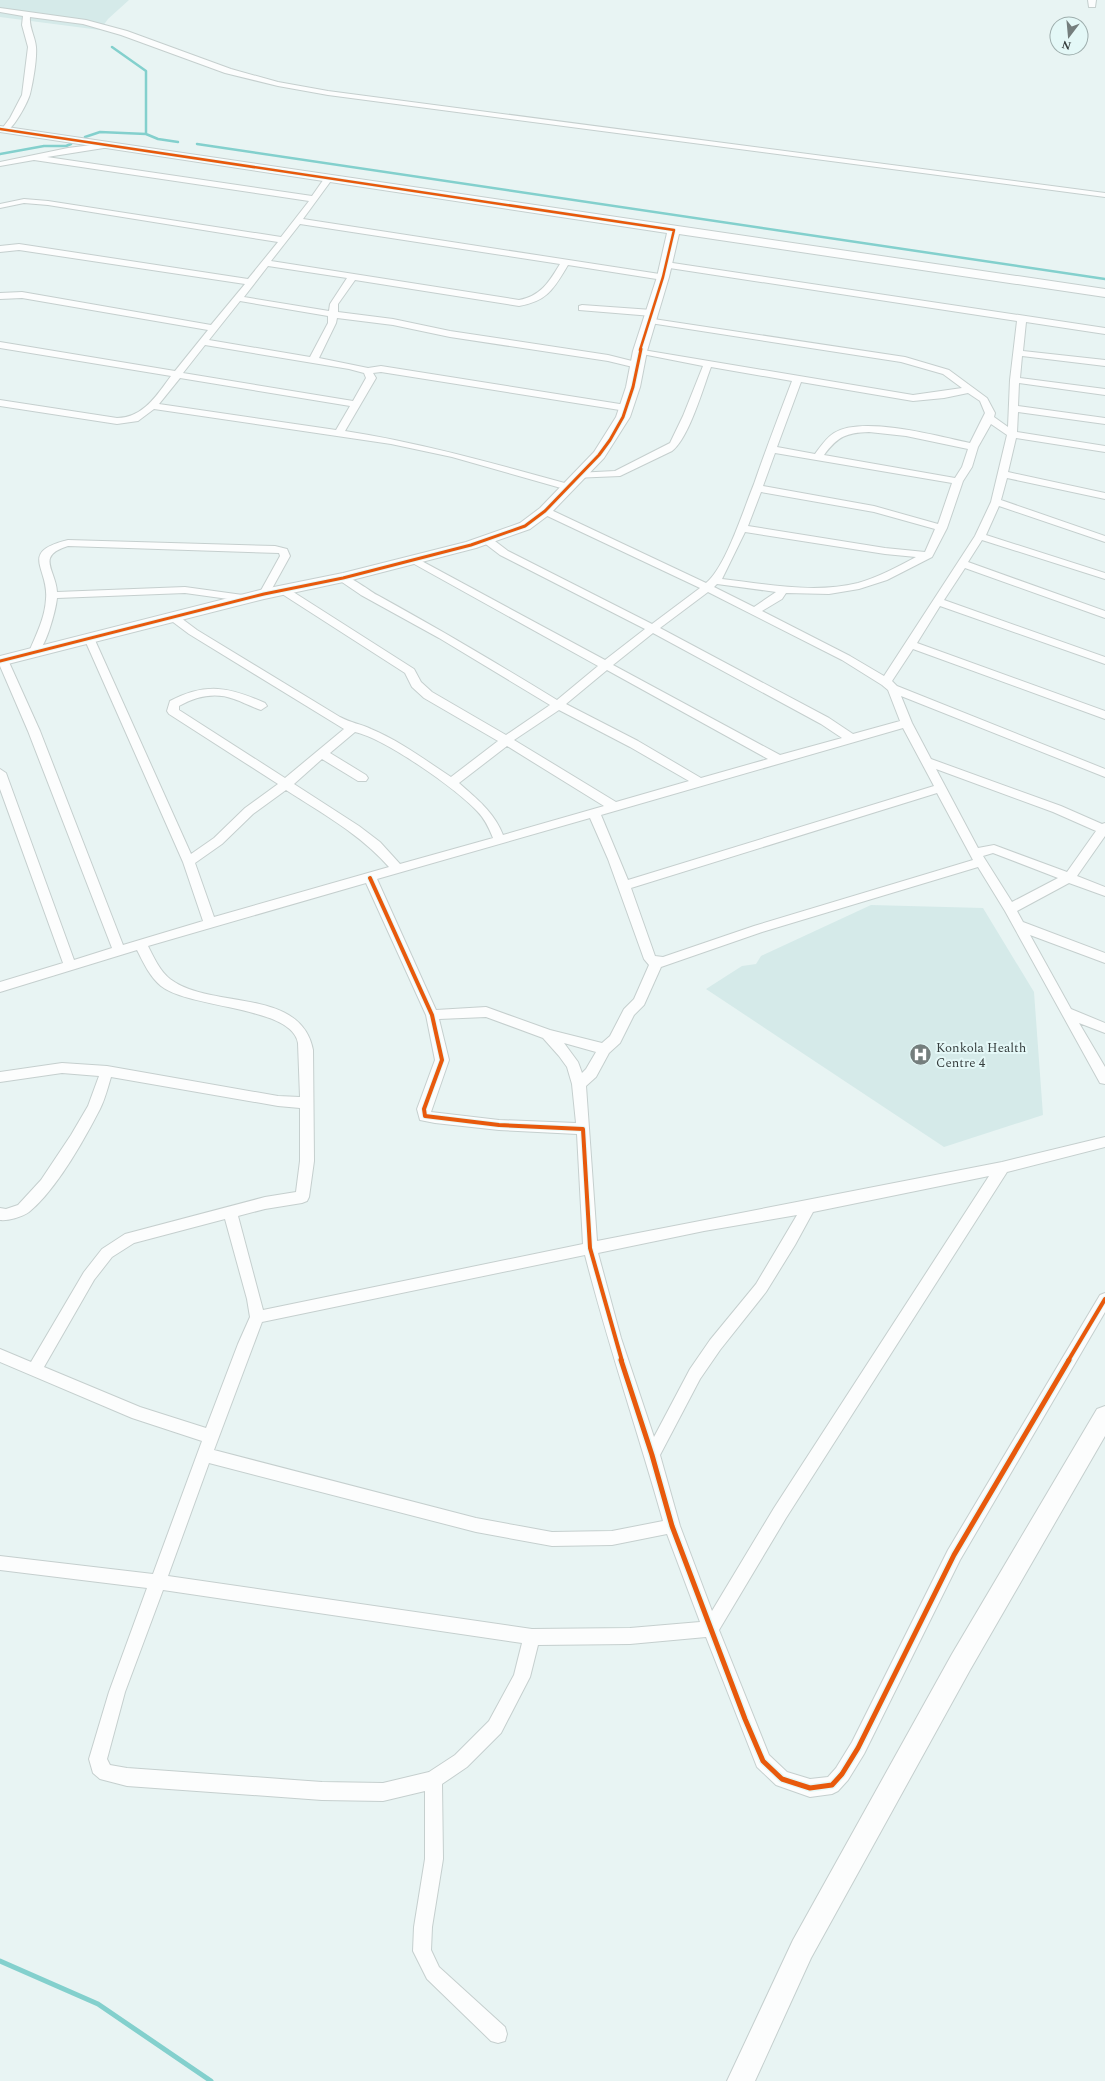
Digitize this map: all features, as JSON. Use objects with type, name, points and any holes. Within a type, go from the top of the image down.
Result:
[{"type":"street","points":[[0,10],[83,22],[124,33],[228,71],[278,84],[328,93],[1105,194]]},
{"type":"street","points":[[2,130],[14,118],[26,95],[32,47],[26,25],[27,13]]},
{"type":"street","points":[[2,130],[1105,293]]},
{"type":"street","points":[[0,164],[108,145]]},
{"type":"street","points":[[33,157],[314,200]]},
{"type":"street","points":[[0,403],[117,421],[130,420],[140,416],[151,406],[284,240],[329,178]]},
{"type":"street","points":[[0,206],[24,202],[48,203],[284,240]]},
{"type":"street","points":[[298,221],[565,263],[664,271],[1022,318],[1105,331]]},
{"type":"street","points":[[119,951],[34,731],[2,660],[257,596],[343,578],[487,540],[525,526],[545,511],[568,487],[576,476],[599,455],[610,440],[626,408],[633,387],[640,351],[664,271],[674,230]]},
{"type":"street","points":[[0,249],[19,247],[250,282]]},
{"type":"street","points":[[265,263],[520,303],[534,301],[542,296],[565,263]]},
{"type":"street","points":[[314,360],[332,323],[334,304],[352,277]]},
{"type":"street","points":[[0,296],[22,295],[213,328]]},
{"type":"street","points":[[237,298],[637,365]]},
{"type":"street","points":[[582,308],[651,317],[902,359],[946,372],[968,390],[984,400],[990,413],[990,418],[973,447],[967,467],[958,481],[942,528],[928,554],[883,578],[858,586],[830,591],[783,590],[711,584]]},
{"type":"street","points":[[890,686],[912,645],[980,536],[996,502],[1004,474],[1012,434],[1014,380],[1019,353],[1022,318]]},
{"type":"street","points":[[203,342],[314,360],[368,371],[388,370],[626,408]]},
{"type":"street","points":[[0,345],[356,404]]},
{"type":"street","points":[[640,351],[708,364],[913,398],[944,395],[968,390]]},
{"type":"street","points":[[1019,353],[1105,363]]},
{"type":"street","points":[[576,476],[617,474],[641,461],[669,449],[674,445],[688,416],[708,364]]},
{"type":"street","points":[[339,434],[371,378],[368,371]]},
{"type":"street","points":[[451,783],[507,740],[558,705],[607,664],[711,584],[731,553],[742,528],[798,378]]},
{"type":"street","points":[[1014,380],[1105,392]]},
{"type":"street","points":[[151,406],[384,440],[422,447],[568,487]]},
{"type":"street","points":[[1013,408],[1105,421]]},
{"type":"street","points":[[990,418],[1012,420]]},
{"type":"street","points":[[990,418],[1012,434],[1105,449]]},
{"type":"street","points":[[818,457],[834,438],[853,429],[903,433],[973,447]]},
{"type":"street","points":[[771,449],[958,481]]},
{"type":"street","points":[[1004,474],[1105,496]]},
{"type":"street","points":[[757,488],[903,514],[942,528]]},
{"type":"street","points":[[996,502],[1105,539]]},
{"type":"street","points":[[545,511],[711,584],[754,611],[846,658],[890,686],[1105,772]]},
{"type":"street","points":[[742,528],[885,551],[928,554]]},
{"type":"street","points":[[980,536],[1105,576]]},
{"type":"street","points":[[487,540],[504,553],[654,629],[824,721],[851,738]]},
{"type":"street","points":[[34,652],[49,612],[52,595],[52,587],[43,566],[45,556],[54,548],[68,542],[275,549],[283,552],[285,556],[257,596]]},
{"type":"street","points":[[412,560],[607,664],[778,759]]},
{"type":"street","points":[[963,564],[1105,615]]},
{"type":"street","points":[[343,578],[365,593],[443,636],[558,705],[634,744],[700,782]]},
{"type":"street","points":[[52,595],[186,590],[257,596]]},
{"type":"street","points":[[283,590],[410,671],[416,684],[428,695],[507,740],[615,807]]},
{"type":"street","points":[[754,611],[778,597],[783,590]]},
{"type":"street","points":[[938,602],[1105,661]]},
{"type":"street","points":[[173,617],[193,632],[336,720],[367,731],[397,747],[451,783],[482,809],[493,824],[500,841]]},
{"type":"street","points":[[89,638],[189,862],[210,923]]},
{"type":"street","points":[[912,645],[1105,715]]},
{"type":"street","points":[[890,686],[925,761],[978,858],[1020,926],[1037,960],[1069,1013],[1105,1079]]},
{"type":"street","points":[[261,706],[240,696],[211,691],[198,692],[183,698],[174,704],[173,711],[236,753],[287,783],[355,829],[376,845],[397,869]]},
{"type":"street","points":[[0,988],[210,923],[500,841],[906,722]]},
{"type":"street","points":[[189,862],[218,841],[249,811],[287,783],[354,727]]},
{"type":"street","points":[[322,754],[362,778]]},
{"type":"street","points":[[925,761],[1022,795],[1105,829],[1070,877],[1010,909]]},
{"type":"street","points":[[0,773],[70,966]]},
{"type":"street","points":[[624,886],[940,788]]},
{"type":"street","points":[[594,813],[624,886],[650,959],[656,963],[664,962],[758,929],[946,871],[978,858],[994,849],[1070,877],[1105,892]]},
{"type":"street","points":[[370,878],[432,1015],[442,1060],[424,1109],[426,1116],[499,1125],[583,1129]]},
{"type":"street","points":[[1020,926],[1105,958]]},
{"type":"street","points":[[35,1369],[88,1276],[107,1253],[130,1238],[265,1203],[302,1197],[307,1161],[306,1050],[303,1036],[294,1025],[273,1014],[180,991],[167,984],[157,975],[141,945]]},
{"type":"street","points":[[579,1084],[591,1072],[604,1049],[615,1039],[629,1012],[639,1002],[656,963]]},
{"type":"street","points":[[432,1015],[486,1012],[548,1034],[604,1049]]},
{"type":"street","points":[[1069,1013],[1105,1028]]},
{"type":"street","points":[[548,1034],[564,1052],[573,1066],[579,1084],[590,1248],[614,1338],[652,1454],[672,1526],[745,1719],[764,1761],[782,1779],[810,1788],[832,1785],[842,1774],[858,1748],[954,1555],[1105,1299]]},
{"type":"street","points":[[0,1077],[62,1068],[107,1072],[278,1101],[307,1103]]},
{"type":"street","points":[[0,1214],[6,1215],[23,1209],[46,1184],[76,1139],[94,1107],[107,1072]]},
{"type":"street","points":[[257,1317],[704,1224],[808,1207],[1002,1168],[1105,1142]]},
{"type":"street","points":[[711,1629],[780,1513],[1002,1168]]},
{"type":"street","points":[[652,1454],[695,1374],[715,1345],[761,1288],[790,1241],[808,1207]]},
{"type":"street","points":[[230,1212],[254,1299],[257,1317],[245,1344],[159,1582],[117,1692],[98,1759],[99,1767],[106,1773],[127,1777],[330,1792],[383,1792],[433,1780],[461,1761],[495,1727],[522,1677],[532,1636]]},
{"type":"street","points":[[0,1355],[137,1413],[212,1437]]},
{"type":"street","points":[[741,2081],[802,1948],[961,1662],[1105,1416]]},
{"type":"street","points":[[205,1455],[476,1525],[552,1539],[612,1538],[672,1526]]},
{"type":"street","points":[[0,1563],[159,1582],[532,1636],[630,1636],[711,1629]]},
{"type":"street","points":[[433,1780],[434,1859],[422,1951],[433,1973],[498,2034]]},
{"type":"shaded area","points":[[0,0],[129,0],[108,19],[100,30],[0,17]]},
{"type":"shaded area","name":"Konkola Health Centre 4","points":[[871,905],[983,908],[1034,992],[1043,1115],[944,1147],[706,989],[742,966],[756,964],[761,956]]},
{"type":"waterway","points":[[112,47],[146,71],[146,134]]},
{"type":"waterway","points":[[85,137],[100,132],[146,134]]},
{"type":"waterway","points":[[146,134],[158,139],[178,142]]},
{"type":"waterway","points":[[0,154],[44,146],[66,146],[71,144]]},
{"type":"waterway","points":[[197,144],[1105,279]]},
{"type":"waterway","points":[[0,1961],[98,2004],[211,2081]]},
{"type":"cycle path","points":[[0,129],[674,230],[663,277],[640,351],[633,387],[623,417],[610,440],[599,455],[545,511],[525,526],[471,545],[343,578],[264,594],[0,661]]},
{"type":"cycle path","points":[[370,878],[432,1015],[442,1060],[424,1109],[425,1116],[499,1125],[583,1129],[590,1248],[614,1338],[652,1455],[672,1526],[745,1719],[763,1761],[782,1779],[810,1788],[832,1785],[842,1774],[858,1748],[954,1555],[1105,1299]]},
{"type":"place","name":"Konkola Health Centre 4","points":[[921,1054]]}]
